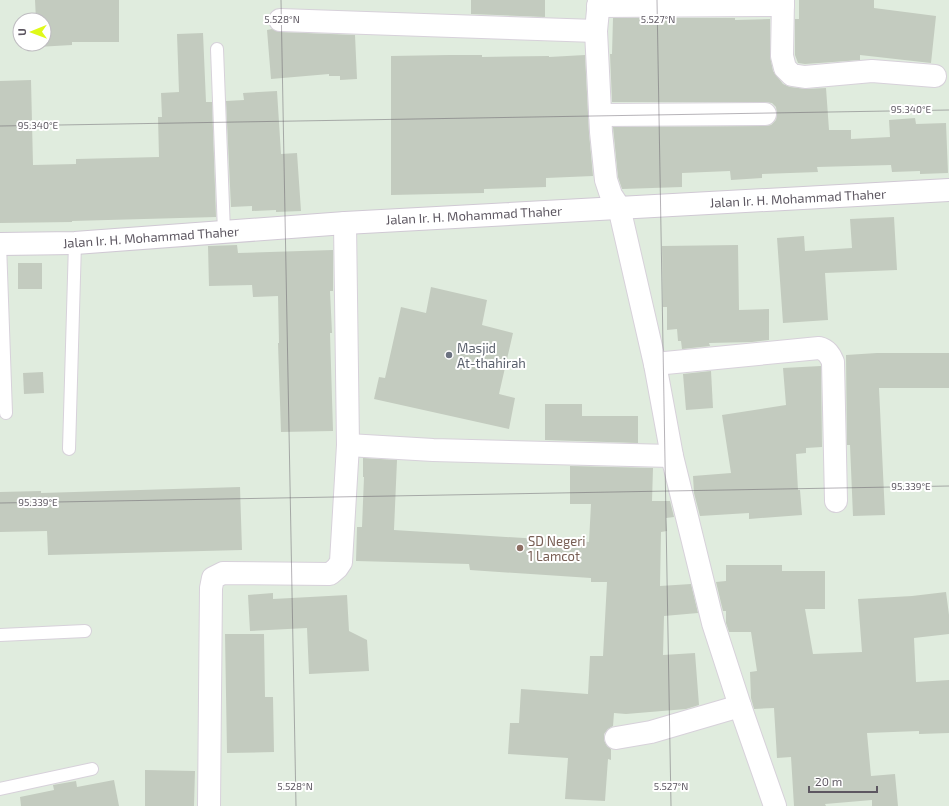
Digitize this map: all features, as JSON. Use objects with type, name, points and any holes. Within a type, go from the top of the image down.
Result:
[{"type":"street","points":[[775,806],[713,623],[672,456],[655,364],[618,207],[611,195],[606,180],[600,114],[596,31],[598,3],[783,3],[782,56],[784,68],[792,75],[805,77],[872,71],[935,76]]},
{"type":"street","points":[[280,20],[596,31]]},
{"type":"street","points":[[600,114],[765,114]]},
{"type":"street","name":"Jalan Ir. H. Mohammad Thaher","points":[[0,244],[75,243],[345,223],[949,190]]},
{"type":"street","points":[[209,806],[211,588],[213,578],[223,574],[330,574],[341,562],[348,446],[345,223]]},
{"type":"street","points":[[655,364],[819,348],[824,349],[833,362],[836,501]]},
{"type":"street","points":[[348,446],[433,450],[672,456]]},
{"type":"street","points":[[616,738],[651,732],[740,706]]},
{"type":"lane","points":[[217,48],[224,232]]},
{"type":"lane","points":[[69,449],[75,243]]},
{"type":"lane","points":[[0,244],[6,413]]},
{"type":"lane","points":[[0,635],[85,631]]},
{"type":"lane","points":[[0,789],[92,769]]},
{"type":"building","points":[[35,0],[119,0],[119,42],[72,42],[72,45],[52,46],[52,12],[36,12]]},
{"type":"building","points":[[471,0],[545,0],[545,17],[471,14]]},
{"type":"building","points":[[799,0],[874,0],[874,8],[936,16],[931,63],[860,55],[860,60],[805,64],[798,63],[795,55],[795,19],[799,19]]},
{"type":"building","points":[[613,18],[735,18],[735,20],[770,19],[770,56],[773,71],[783,84],[790,87],[806,89],[826,88],[829,130],[851,130],[851,139],[890,137],[889,120],[915,118],[916,124],[946,123],[948,173],[920,174],[920,171],[892,172],[891,165],[817,167],[818,172],[762,174],[762,178],[731,180],[730,171],[682,173],[682,187],[622,189],[618,177],[613,127],[765,126],[771,125],[776,120],[777,114],[776,107],[772,103],[765,102],[612,102],[610,54],[612,54]]},
{"type":"building","points":[[272,29],[280,32],[355,35],[357,79],[340,80],[340,76],[329,76],[329,74],[271,79],[267,30]]},
{"type":"building","points":[[203,33],[206,102],[212,102],[216,217],[0,223],[0,81],[31,80],[33,165],[76,164],[76,159],[159,157],[158,117],[162,117],[161,93],[179,92],[177,34]]},
{"type":"building","points":[[482,55],[482,57],[549,57],[585,55],[593,176],[546,178],[546,187],[484,189],[484,193],[391,195],[391,56]]},
{"type":"building","points":[[277,91],[281,154],[297,153],[301,211],[252,211],[252,206],[231,207],[226,101],[244,100],[243,93]]},
{"type":"building","points":[[894,217],[897,270],[825,273],[828,320],[783,323],[777,238],[804,236],[805,251],[852,248],[850,219]]},
{"type":"building","points":[[237,245],[238,253],[333,250],[333,291],[330,291],[332,333],[330,333],[333,431],[281,432],[278,296],[253,297],[252,285],[209,286],[208,246]]},
{"type":"building","points":[[738,245],[739,310],[769,309],[769,340],[709,343],[710,346],[682,349],[681,341],[678,341],[677,329],[667,330],[667,307],[663,307],[662,246]]},
{"type":"building","points":[[18,263],[42,263],[42,289],[18,289]]},
{"type":"building","name":"Masjid At-thahirah","points":[[431,287],[487,300],[482,325],[513,333],[499,394],[515,398],[509,429],[374,399],[379,377],[385,378],[401,307],[426,313]]},
{"type":"building","points":[[877,353],[949,353],[949,388],[879,388],[885,515],[853,516],[850,445],[847,445],[846,355]]},
{"type":"building","points":[[821,366],[822,447],[806,448],[806,453],[796,454],[798,490],[800,490],[802,515],[749,519],[749,513],[700,516],[694,493],[693,476],[731,473],[722,415],[786,405],[783,368]]},
{"type":"building","points":[[711,371],[713,408],[686,410],[683,374]]},
{"type":"building","points":[[43,372],[44,393],[24,394],[23,373]]},
{"type":"building","points":[[545,404],[582,404],[582,416],[638,416],[638,443],[545,440]]},
{"type":"building","points":[[363,458],[397,460],[394,530],[589,542],[591,504],[570,504],[570,466],[653,468],[652,501],[670,501],[674,517],[666,518],[667,531],[661,532],[660,586],[691,584],[698,613],[664,616],[663,655],[695,653],[699,705],[686,709],[626,714],[614,713],[613,726],[604,734],[604,740],[607,746],[611,749],[611,760],[608,759],[605,801],[565,799],[568,758],[508,754],[510,723],[519,723],[521,689],[588,694],[590,656],[603,656],[607,582],[591,582],[591,578],[470,570],[469,564],[356,561],[357,527],[362,527],[364,477]]},
{"type":"building","points":[[240,487],[242,550],[48,555],[47,531],[0,532],[0,492],[41,491],[41,493]]},
{"type":"building","points":[[726,565],[782,565],[782,571],[825,571],[825,609],[805,609],[813,654],[862,652],[858,599],[912,596],[946,592],[949,615],[949,634],[914,638],[916,682],[949,680],[949,733],[919,734],[919,731],[867,733],[871,776],[895,774],[898,806],[872,806],[872,800],[825,804],[826,806],[794,806],[791,757],[777,758],[774,708],[754,709],[751,698],[750,672],[757,671],[751,632],[729,632],[726,623],[726,611],[723,611],[716,582],[726,581]]},
{"type":"building","points":[[273,593],[273,599],[347,595],[349,631],[367,640],[369,671],[309,674],[307,628],[250,631],[248,595]]},
{"type":"building","points":[[225,634],[264,634],[265,697],[273,697],[274,752],[227,753]]},
{"type":"building","points":[[145,770],[195,771],[194,806],[145,806]]},
{"type":"building","points":[[114,780],[119,806],[21,806],[20,797],[54,790],[53,785],[76,781],[77,787]]},
{"type":"place","name":"Masjid At-thahirah","points":[[449,355]]},
{"type":"place","name":"SD Negeri 1 Lamcot","points":[[520,548]]}]
